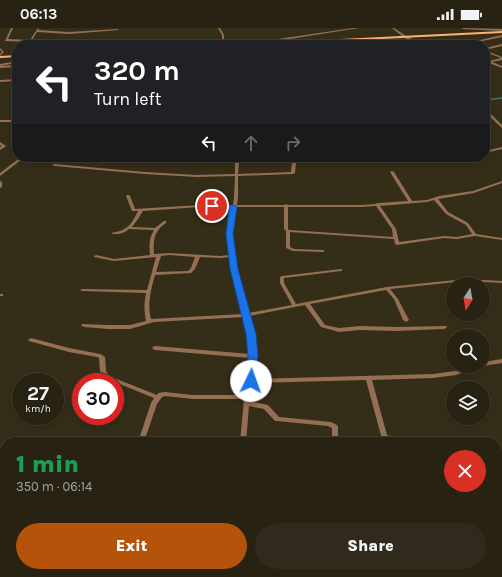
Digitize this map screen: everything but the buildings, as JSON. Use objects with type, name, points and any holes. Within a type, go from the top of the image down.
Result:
[{"type":"main road","points":[[359,40],[502,31]]},
{"type":"main road","points":[[0,56],[12,56]]},
{"type":"street","points":[[12,28],[6,40],[12,40]]},
{"type":"street","points":[[31,40],[38,29],[46,28]]},
{"type":"street","points":[[219,28],[223,35],[223,40]]},
{"type":"street","points":[[278,40],[358,28]]},
{"type":"street","points":[[393,28],[411,40]]},
{"type":"street","points":[[463,28],[502,31]]},
{"type":"street","points":[[38,29],[73,32],[118,30]]},
{"type":"street","points":[[483,40],[502,36]]},
{"type":"street","points":[[0,42],[5,42]]},
{"type":"street","points":[[490,49],[502,45]]},
{"type":"street","points":[[0,49],[3,52],[0,56]]},
{"type":"street","points":[[490,52],[502,58]]},
{"type":"street","points":[[490,62],[502,58]]},
{"type":"street","points":[[490,62],[502,67]]},
{"type":"street","points":[[0,66],[12,63]]},
{"type":"street","points":[[0,66],[12,66]]},
{"type":"street","points":[[0,81],[12,80]]},
{"type":"street","points":[[490,115],[502,127]]},
{"type":"street","points":[[0,120],[12,121]]},
{"type":"street","points":[[0,143],[4,146],[0,149]]},
{"type":"street","points":[[490,151],[502,148]]},
{"type":"street","points":[[0,175],[17,162]]},
{"type":"street","points":[[237,162],[237,175],[230,234],[232,256],[251,334],[253,356],[251,381],[248,383],[243,437]]},
{"type":"street","points":[[54,165],[197,176],[293,172],[294,162]]},
{"type":"street","points":[[392,172],[411,202]]},
{"type":"street","points":[[0,182],[0,187]]},
{"type":"street","points":[[128,196],[133,210],[200,206],[319,207],[426,201],[435,198],[474,192],[502,182]]},
{"type":"street","points":[[435,198],[447,213],[467,224],[475,235]]},
{"type":"street","points":[[377,204],[394,229],[397,244],[444,237],[457,238],[475,235],[502,238]]},
{"type":"street","points":[[286,206],[288,248],[293,250],[323,251]]},
{"type":"street","points":[[129,228],[141,210]]},
{"type":"street","points":[[152,256],[151,242],[158,226],[165,222]]},
{"type":"street","points":[[113,233],[119,233],[129,228],[156,229]]},
{"type":"street","points":[[288,231],[396,238]]},
{"type":"street","points":[[96,256],[114,260],[169,254],[232,256]]},
{"type":"street","points":[[149,321],[146,313],[149,292],[159,255]]},
{"type":"street","points":[[154,274],[190,272],[193,269],[198,256]]},
{"type":"street","points":[[295,306],[282,283],[282,277],[341,270]]},
{"type":"street","points":[[84,325],[108,328],[130,327],[149,321],[246,315],[307,304],[354,293],[387,288],[465,280],[502,282]]},
{"type":"street","points":[[387,288],[396,299],[406,320]]},
{"type":"street","points":[[82,290],[149,292]]},
{"type":"street","points":[[307,304],[323,326],[339,330],[360,328],[396,329],[444,327]]},
{"type":"street","points":[[31,340],[69,350],[98,355],[102,357],[103,371],[107,377],[157,397],[165,394],[247,400],[266,407],[277,418],[282,420],[329,424],[335,426],[335,437]]},
{"type":"street","points":[[155,348],[253,356]]},
{"type":"street","points":[[490,363],[502,361]]},
{"type":"street","points":[[251,381],[369,379],[433,376],[456,373]]},
{"type":"street","points":[[369,379],[384,437]]},
{"type":"street","points":[[143,437],[157,397]]},
{"type":"waterway","points":[[490,99],[502,98]]},
{"type":"route","points":[[212,206],[233,207],[230,234],[234,269],[251,334],[253,356],[251,381]]}]
